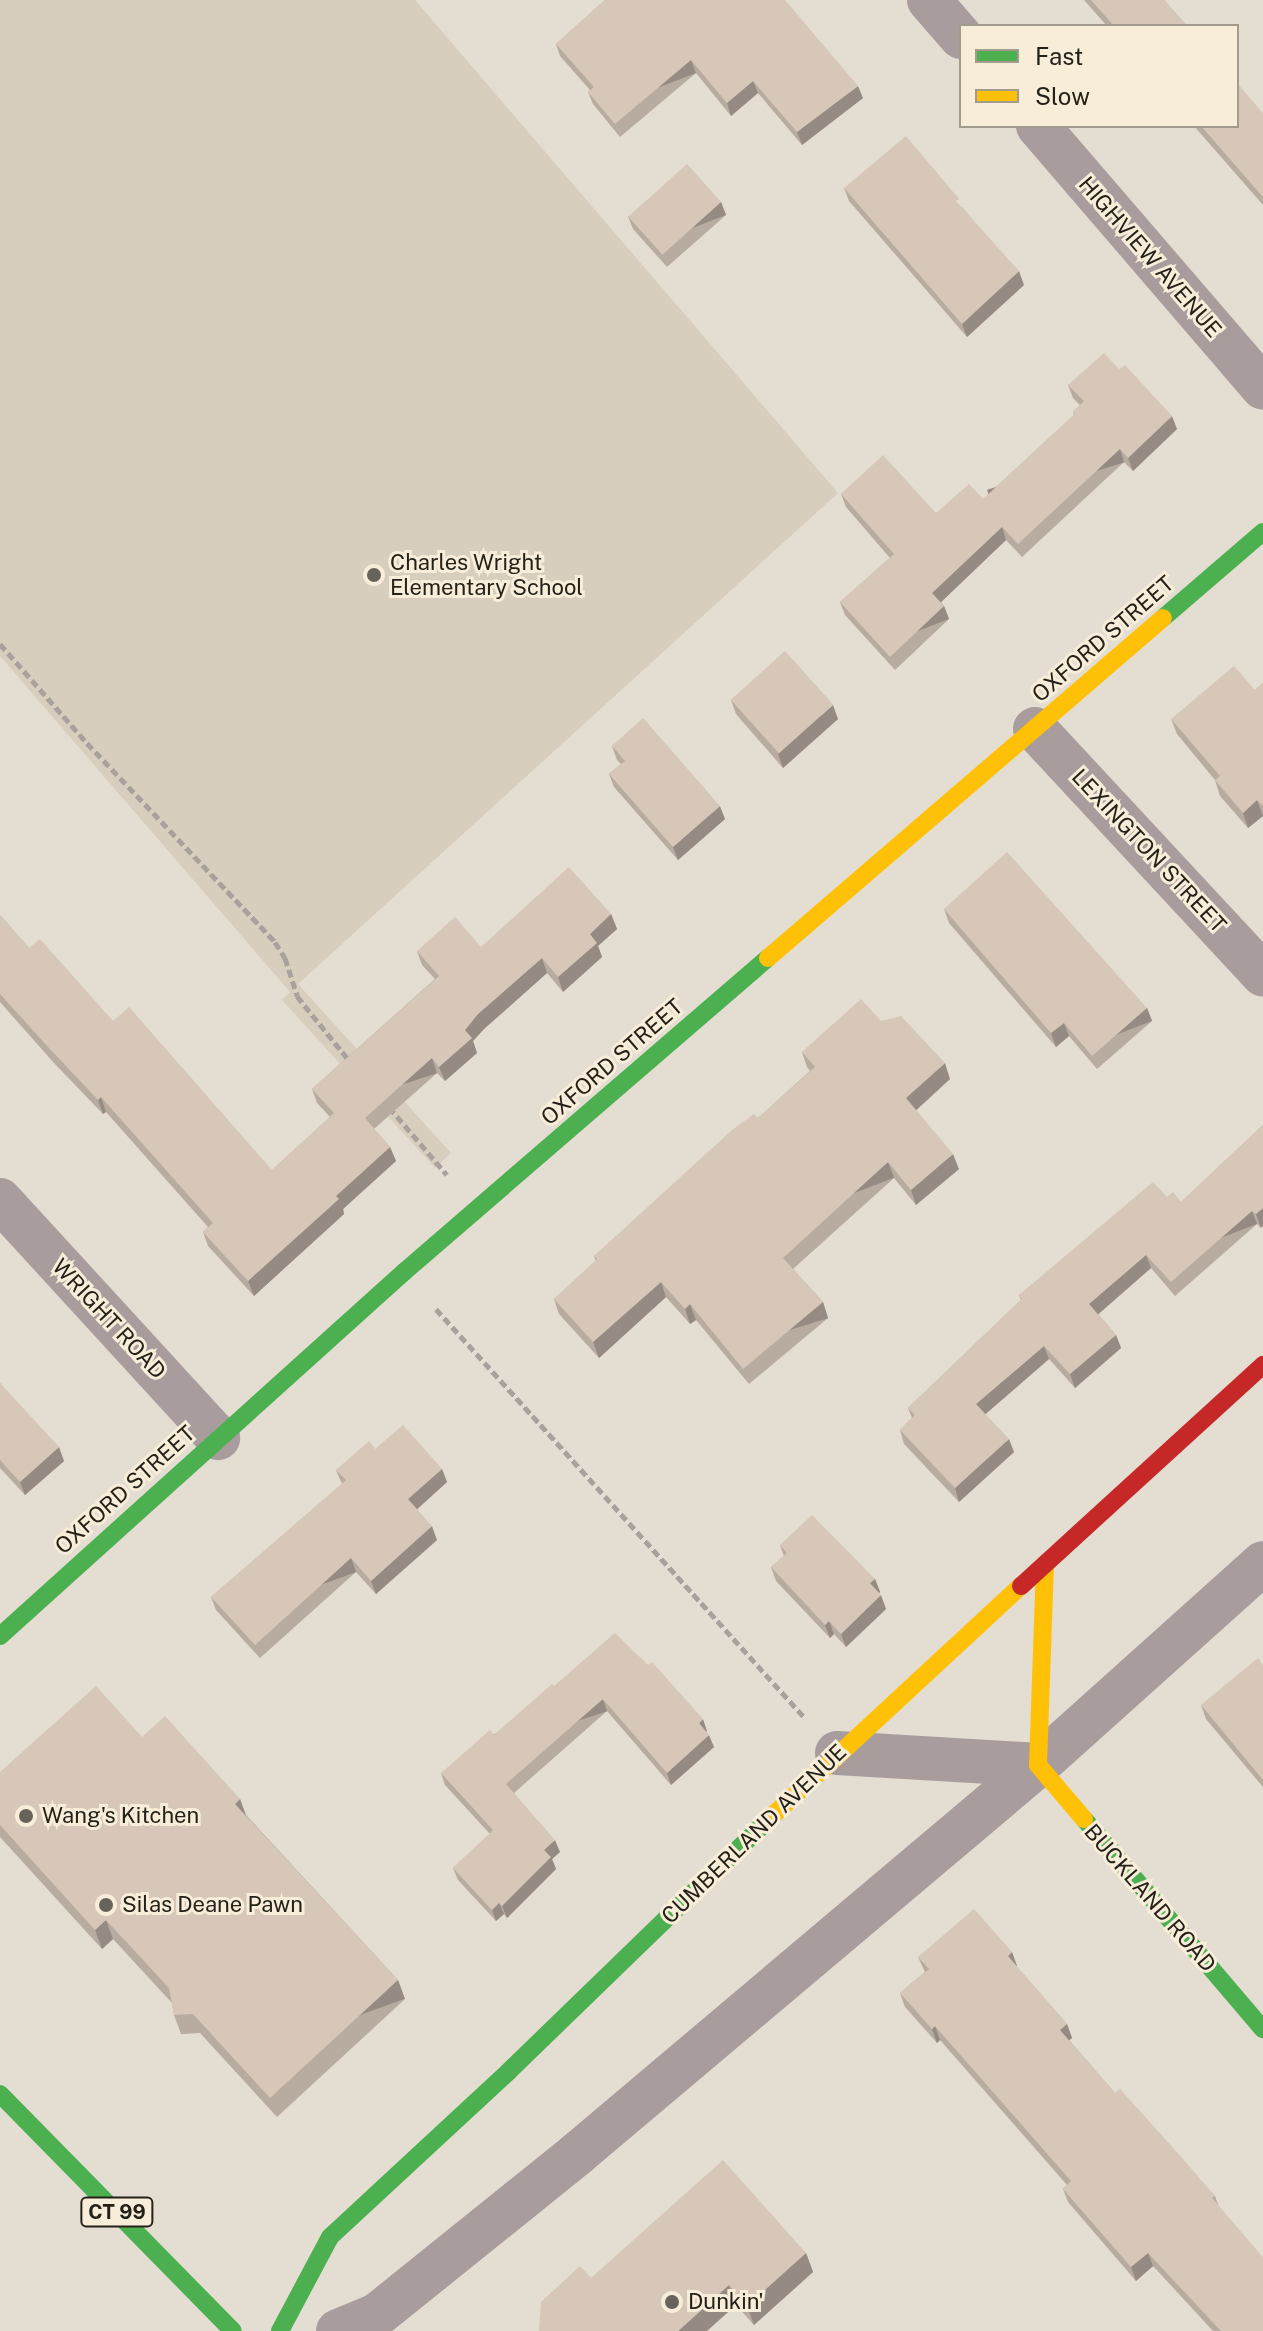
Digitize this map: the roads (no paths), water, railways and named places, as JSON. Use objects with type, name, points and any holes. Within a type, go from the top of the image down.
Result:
[{"type":"street","points":[[929,0],[959,35]]},
{"type":"street","name":"HIGHVIEW AVENUE","points":[[1040,128],[1263,388]]},
{"type":"street","name":"OXFORD STREET","points":[[0,1636],[218,1438],[477,1210],[1263,532]]},
{"type":"street","name":"LEXINGTON STREET","points":[[1035,729],[1263,974]]},
{"type":"street","name":"WRIGHT ROAD","points":[[0,1200],[218,1438]]},
{"type":"street","name":"CUMBERLAND AVENUE","points":[[280,2331],[330,2237],[508,2072],[825,1740],[1045,1564],[1263,1365]]},
{"type":"street","points":[[338,2331],[377,2315],[554,2173],[1038,1765],[1263,1563]]},
{"type":"street","points":[[1038,1765],[1045,1564]]},
{"type":"street","points":[[825,1740],[1038,1765]]},
{"type":"street","name":"BUCKLAND ROAD","points":[[1038,1765],[1263,2029]]},
{"type":"street","name":"CT 99","points":[[0,2094],[233,2331]]},
{"type":"place","name":"Charles Wright Elementary School","points":[[374,575]]},
{"type":"place","name":"Wang's Kitchen","points":[[26,1816]]},
{"type":"place","name":"Silas Deane Pawn","points":[[106,1905]]},
{"type":"place","name":"Dunkin'","points":[[672,2302]]}]
